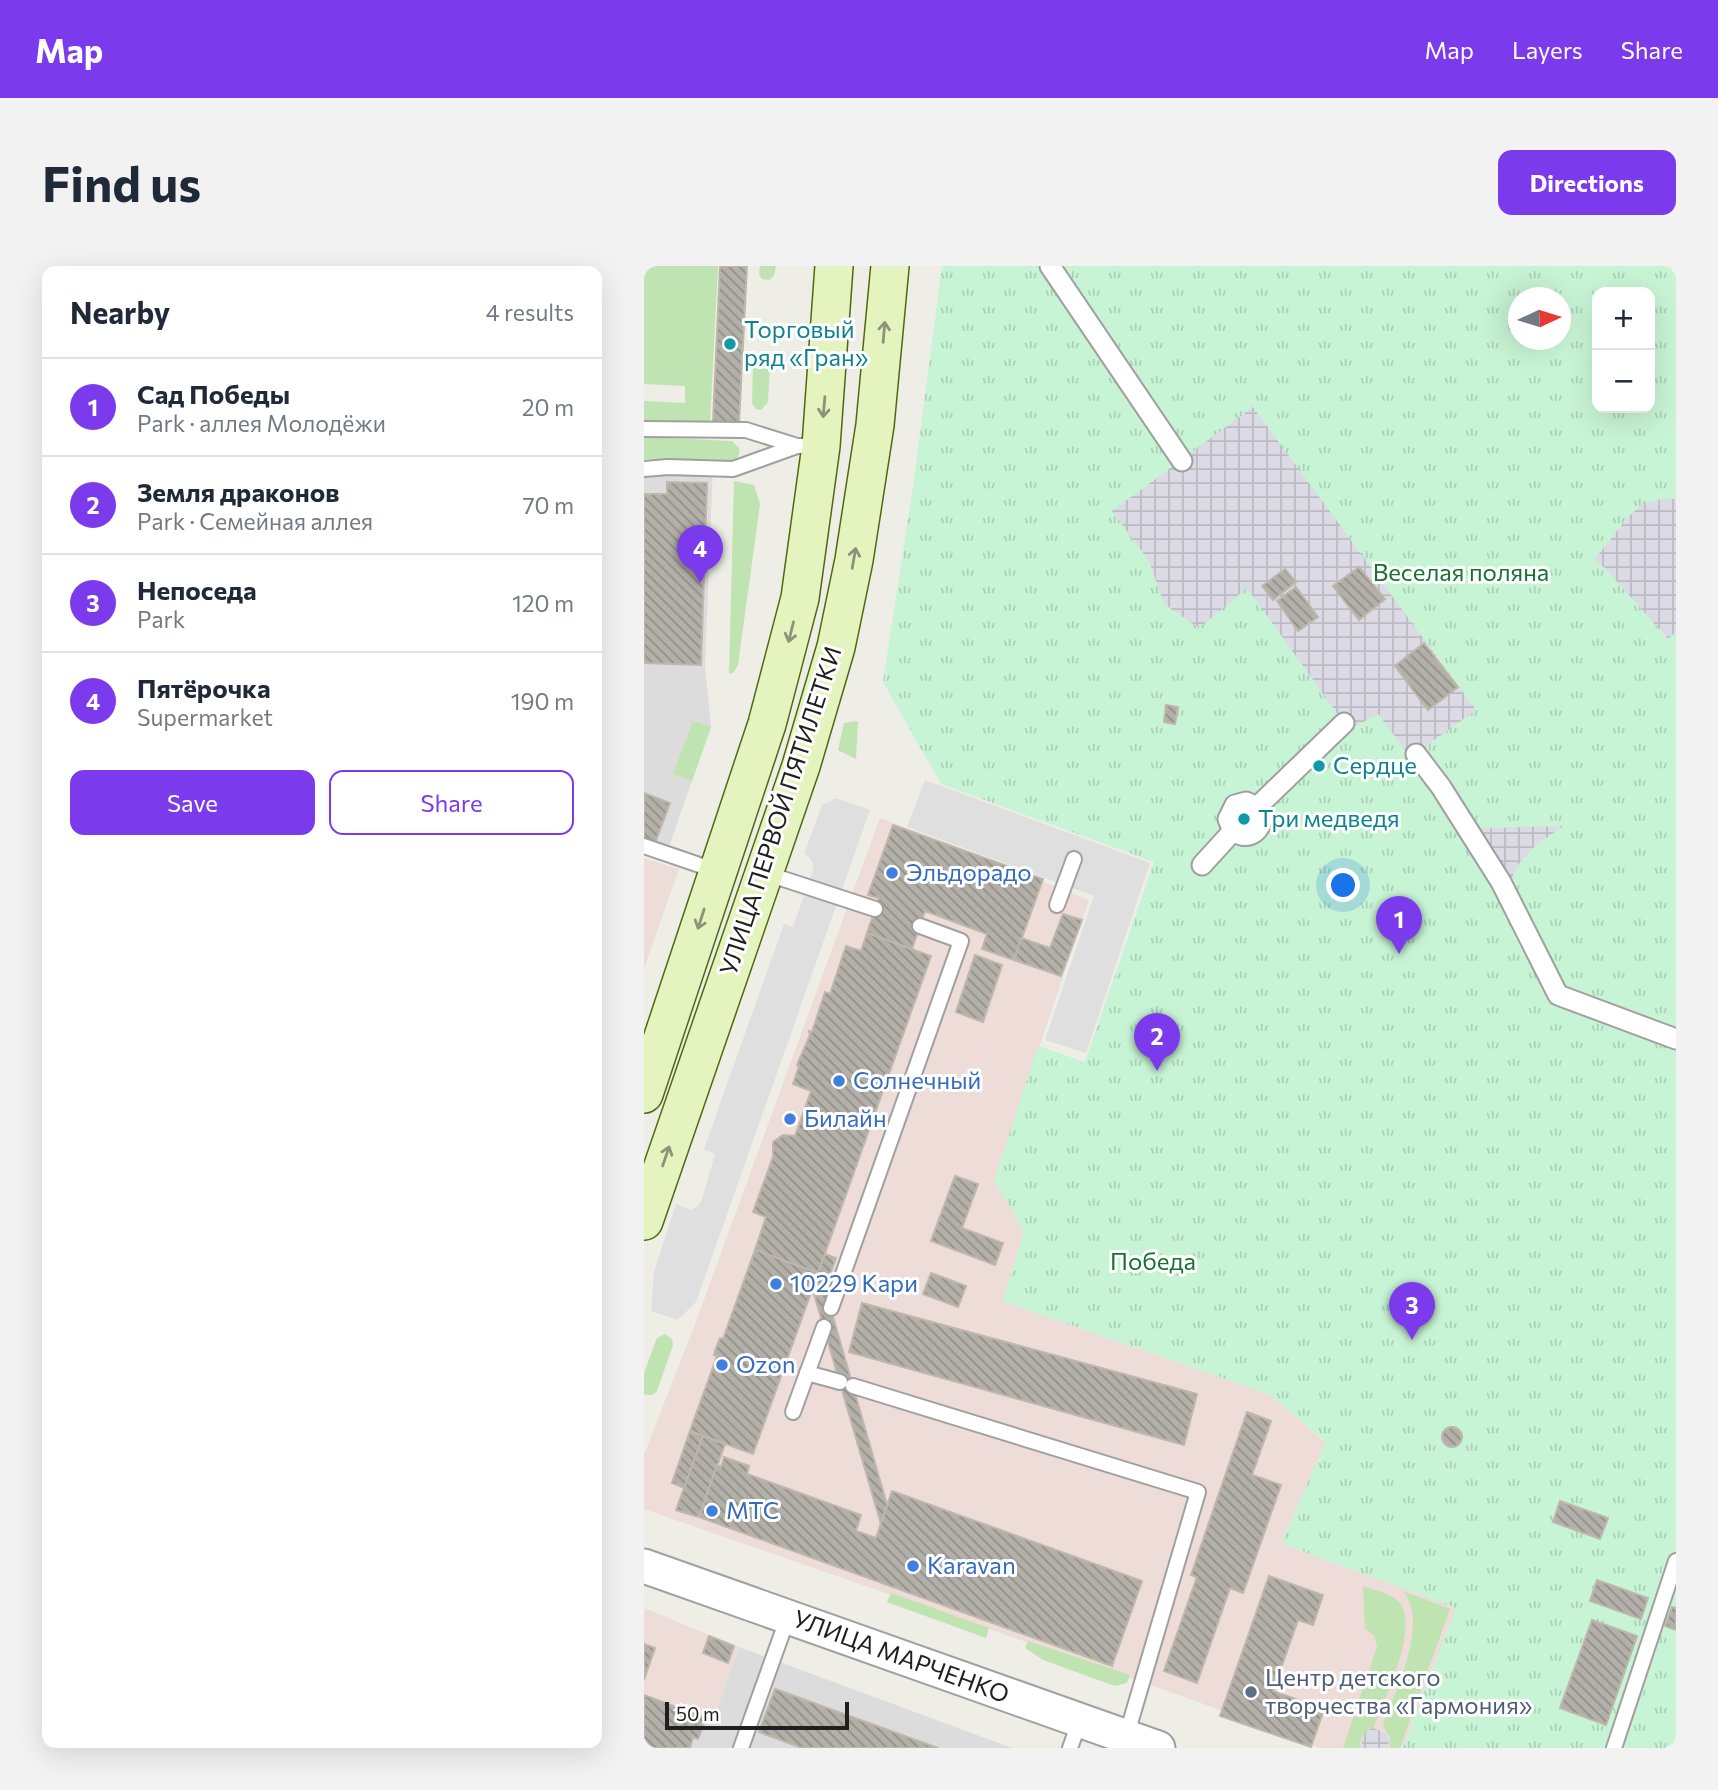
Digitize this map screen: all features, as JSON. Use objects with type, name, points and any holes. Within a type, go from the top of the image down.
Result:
[{"type":"main road","name":"УЛИЦА ПЕРВОЙ ПЯТИЛЕТКИ","points":[[644,1094],[768,724],[800,598],[809,446],[834,266]]},
{"type":"main road","name":"УЛИЦА ПЕРВОЙ ПЯТИЛЕТКИ","points":[[644,1221],[801,766],[836,647],[854,560],[875,425],[890,266]]},
{"type":"street","points":[[1050,266],[1182,461]]},
{"type":"street","points":[[1202,865],[1233,831],[1241,836],[1248,836],[1258,830],[1262,820],[1257,807],[1344,723]]},
{"type":"street","points":[[1416,754],[1502,882],[1558,995],[1676,1039]]},
{"type":"street","name":"УЛИЦА МАРЧЕНКО","points":[[644,1566],[788,1617],[1075,1734],[1126,1737],[1158,1748]]},
{"type":"lane","points":[[644,429],[747,430],[809,446]]},
{"type":"lane","points":[[644,469],[668,467],[733,470],[809,446]]},
{"type":"lane","points":[[644,846],[717,871]]},
{"type":"lane","points":[[1057,905],[1074,859]]},
{"type":"lane","points":[[764,873],[875,909]]},
{"type":"lane","points":[[831,1308],[961,941],[920,926]]},
{"type":"lane","points":[[793,1412],[824,1327]]},
{"type":"lane","points":[[807,1373],[1198,1492],[1126,1737]]},
{"type":"lane","points":[[1614,1748],[1676,1561]]},
{"type":"lane","points":[[741,1748],[788,1617]]},
{"type":"shaded area","points":[[1253,407],[1476,710],[1411,757],[1378,714],[1349,730],[1247,588],[1199,628],[1164,604],[1149,561],[1112,511]]},
{"type":"shaded area","points":[[644,460],[713,463],[705,668],[711,727],[668,849],[644,840]]},
{"type":"shaded area","points":[[1661,499],[1676,499],[1676,632],[1668,639],[1605,568],[1594,560],[1629,516],[1643,504]]},
{"type":"shaded area","points":[[925,780],[1150,863],[1086,1053],[1045,1040],[1094,896],[907,827]]},
{"type":"shaded area","points":[[836,798],[870,810],[696,1302],[678,1320],[651,1311],[654,1272],[676,1204],[691,1210],[699,1205],[703,1196],[715,1154],[704,1149],[784,924],[793,927],[814,867],[810,858],[804,854],[822,805]]},
{"type":"shaded area","points":[[880,818],[1044,879],[1043,882],[1089,900],[994,1180],[1024,1232],[1002,1301],[1269,1394],[1326,1443],[1281,1543],[1456,1608],[1403,1748],[1319,1748],[1196,1701],[644,1509],[644,1455],[697,1319]]},
{"type":"shaded area","points":[[1563,826],[1534,847],[1520,862],[1512,877],[1514,897],[1471,832],[1480,828]]},
{"type":"shaded area","points":[[644,858],[679,869],[644,968]]},
{"type":"shaded area","points":[[644,1608],[739,1647],[713,1720],[644,1695]]},
{"type":"shaded area","points":[[739,1647],[1012,1748],[644,1748],[644,1695],[713,1720]]},
{"type":"shaded area","points":[[1373,1728],[1386,1733],[1388,1748],[1362,1748],[1362,1735]]},
{"type":"green space","points":[[644,266],[718,266],[710,423],[644,421],[644,401],[685,403],[685,386],[644,384]]},
{"type":"green space","points":[[760,266],[776,266],[774,276],[769,280],[762,279],[759,274]]},
{"type":"green space","points":[[942,266],[1676,266],[1676,1748],[1403,1748],[1456,1608],[1281,1543],[1326,1442],[1269,1394],[1002,1301],[1024,1232],[994,1180],[1038,1046],[1085,1062],[1154,862],[941,784],[883,682],[913,487]]},
{"type":"green space","points":[[753,364],[770,365],[768,402],[761,410],[752,404]]},
{"type":"green space","points":[[644,437],[732,441],[739,448],[739,456],[728,462],[644,459]]},
{"type":"green space","points":[[734,481],[754,485],[760,504],[738,665],[734,672],[729,674]]},
{"type":"green space","points":[[693,721],[711,727],[692,781],[673,774]]},
{"type":"green space","points":[[858,721],[856,759],[838,750],[844,723]]},
{"type":"green space","points":[[665,1334],[672,1339],[673,1345],[657,1391],[651,1395],[644,1394],[644,1373],[657,1338]]},
{"type":"green space","points":[[1363,1586],[1395,1598],[1404,1612],[1406,1627],[1392,1683],[1373,1729],[1361,1737],[1360,1748],[1343,1748],[1377,1647],[1374,1635],[1365,1628]]},
{"type":"green space","points":[[1403,1591],[1450,1609],[1400,1748],[1390,1748],[1390,1737],[1383,1726],[1402,1676],[1412,1639],[1410,1605]]},
{"type":"green space","points":[[891,1593],[989,1628],[986,1638],[887,1602]]},
{"type":"green space","points":[[1028,1641],[1130,1675],[1127,1683],[1115,1686],[1043,1660],[1025,1648]]},
{"type":"building","name":"Торговый ряд «Гран»","points":[[720,266],[747,266],[739,423],[713,422]]},
{"type":"building","points":[[667,482],[707,483],[701,665],[644,663],[644,494],[667,494]]},
{"type":"building","points":[[1359,567],[1385,599],[1359,620],[1333,586]]},
{"type":"building","points":[[1285,569],[1296,582],[1273,600],[1262,586]]},
{"type":"building","points":[[1296,587],[1318,617],[1298,631],[1277,601]]},
{"type":"building","points":[[1424,643],[1458,687],[1428,710],[1395,666]]},
{"type":"building","points":[[1166,705],[1178,707],[1175,724],[1164,722]]},
{"type":"building","points":[[644,793],[670,803],[655,843],[644,839]]},
{"type":"building","points":[[893,825],[1043,879],[1014,960],[982,949],[987,934],[925,911],[912,949],[867,933],[879,898],[868,895]]},
{"type":"building","points":[[1063,914],[1082,920],[1061,976],[1014,960],[1021,938],[1050,948]]},
{"type":"building","points":[[867,933],[931,956],[818,1273],[755,1250],[766,1217],[753,1212],[773,1157],[773,1142],[783,1135],[795,1136],[811,1091],[793,1084],[799,1066],[797,1065],[810,1035],[809,1031],[812,1032],[825,992],[830,994],[846,946],[861,951]]},
{"type":"building","points":[[975,955],[1002,965],[983,1022],[956,1012]]},
{"type":"building","points":[[955,1176],[978,1184],[962,1228],[1003,1243],[995,1265],[931,1241]]},
{"type":"building","points":[[755,1250],[818,1273],[753,1454],[690,1431],[717,1356],[714,1355],[715,1351],[720,1338],[723,1339]]},
{"type":"building","points":[[825,1254],[836,1258],[822,1297],[811,1293]]},
{"type":"building","points":[[931,1273],[966,1286],[958,1307],[923,1294]]},
{"type":"building","points":[[825,1289],[887,1505],[881,1524],[814,1294],[822,1297]]},
{"type":"building","points":[[862,1303],[1197,1394],[1184,1445],[849,1352]]},
{"type":"building","points":[[1247,1412],[1271,1421],[1252,1475],[1281,1485],[1243,1593],[1230,1588],[1197,1683],[1164,1671],[1197,1577],[1191,1575]]},
{"type":"building","points":[[1452,1427],[1459,1430],[1462,1437],[1459,1444],[1452,1447],[1445,1444],[1442,1437],[1445,1430]]},
{"type":"building","points":[[690,1431],[703,1436],[684,1488],[672,1483]]},
{"type":"building","points":[[703,1436],[725,1444],[699,1517],[676,1510]]},
{"type":"building","points":[[724,1457],[749,1466],[747,1474],[861,1515],[856,1531],[876,1538],[892,1491],[1142,1581],[1112,1666],[699,1517],[717,1465],[721,1467]]},
{"type":"building","points":[[1560,1501],[1608,1518],[1600,1539],[1553,1522]]},
{"type":"building","points":[[1269,1576],[1323,1595],[1313,1625],[1298,1620],[1273,1691],[1324,1709],[1311,1747],[1220,1716]]},
{"type":"building","points":[[1597,1580],[1648,1598],[1641,1619],[1590,1601]]},
{"type":"building","points":[[1672,1607],[1676,1608],[1676,1630],[1665,1626]]},
{"type":"building","points":[[1592,1620],[1637,1636],[1606,1725],[1560,1708]]},
{"type":"building","points":[[709,1636],[734,1646],[728,1663],[703,1653]]},
{"type":"building","points":[[644,1644],[655,1648],[644,1680]]},
{"type":"building","points":[[775,1689],[938,1748],[802,1748],[759,1732]]},
{"type":"building","points":[[644,1695],[706,1718],[698,1739],[693,1737],[690,1748],[644,1748]]},
{"type":"place","name":"Торговый ряд «Гран»","points":[[730,344]]},
{"type":"place","name":"Пятёрочка","points":[[700,583]]},
{"type":"place","name":"Сердце","points":[[1319,766]]},
{"type":"place","name":"Три медведя","points":[[1244,819]]},
{"type":"place","name":"Эльдорадо","points":[[892,873]]},
{"type":"place","name":"Сад Победы","points":[[1399,954]]},
{"type":"place","name":"Земля драконов","points":[[1157,1071]]},
{"type":"place","name":"Солнечный","points":[[839,1081]]},
{"type":"place","name":"Билайн","points":[[790,1119]]},
{"type":"place","name":"10229 Кари","points":[[776,1284]]},
{"type":"place","name":"Непоседа","points":[[1412,1340]]},
{"type":"place","name":"Ozon","points":[[722,1365]]},
{"type":"place","name":"МТС","points":[[712,1511]]},
{"type":"place","name":"Karavan","points":[[913,1566]]},
{"type":"place","name":"Центр детского творчества «Гармония»","points":[[1251,1692]]},
{"type":"park label","name":"Веселая поляна","points":[[1461,573]]},
{"type":"park label","name":"Победа","points":[[1153,1262]]}]
